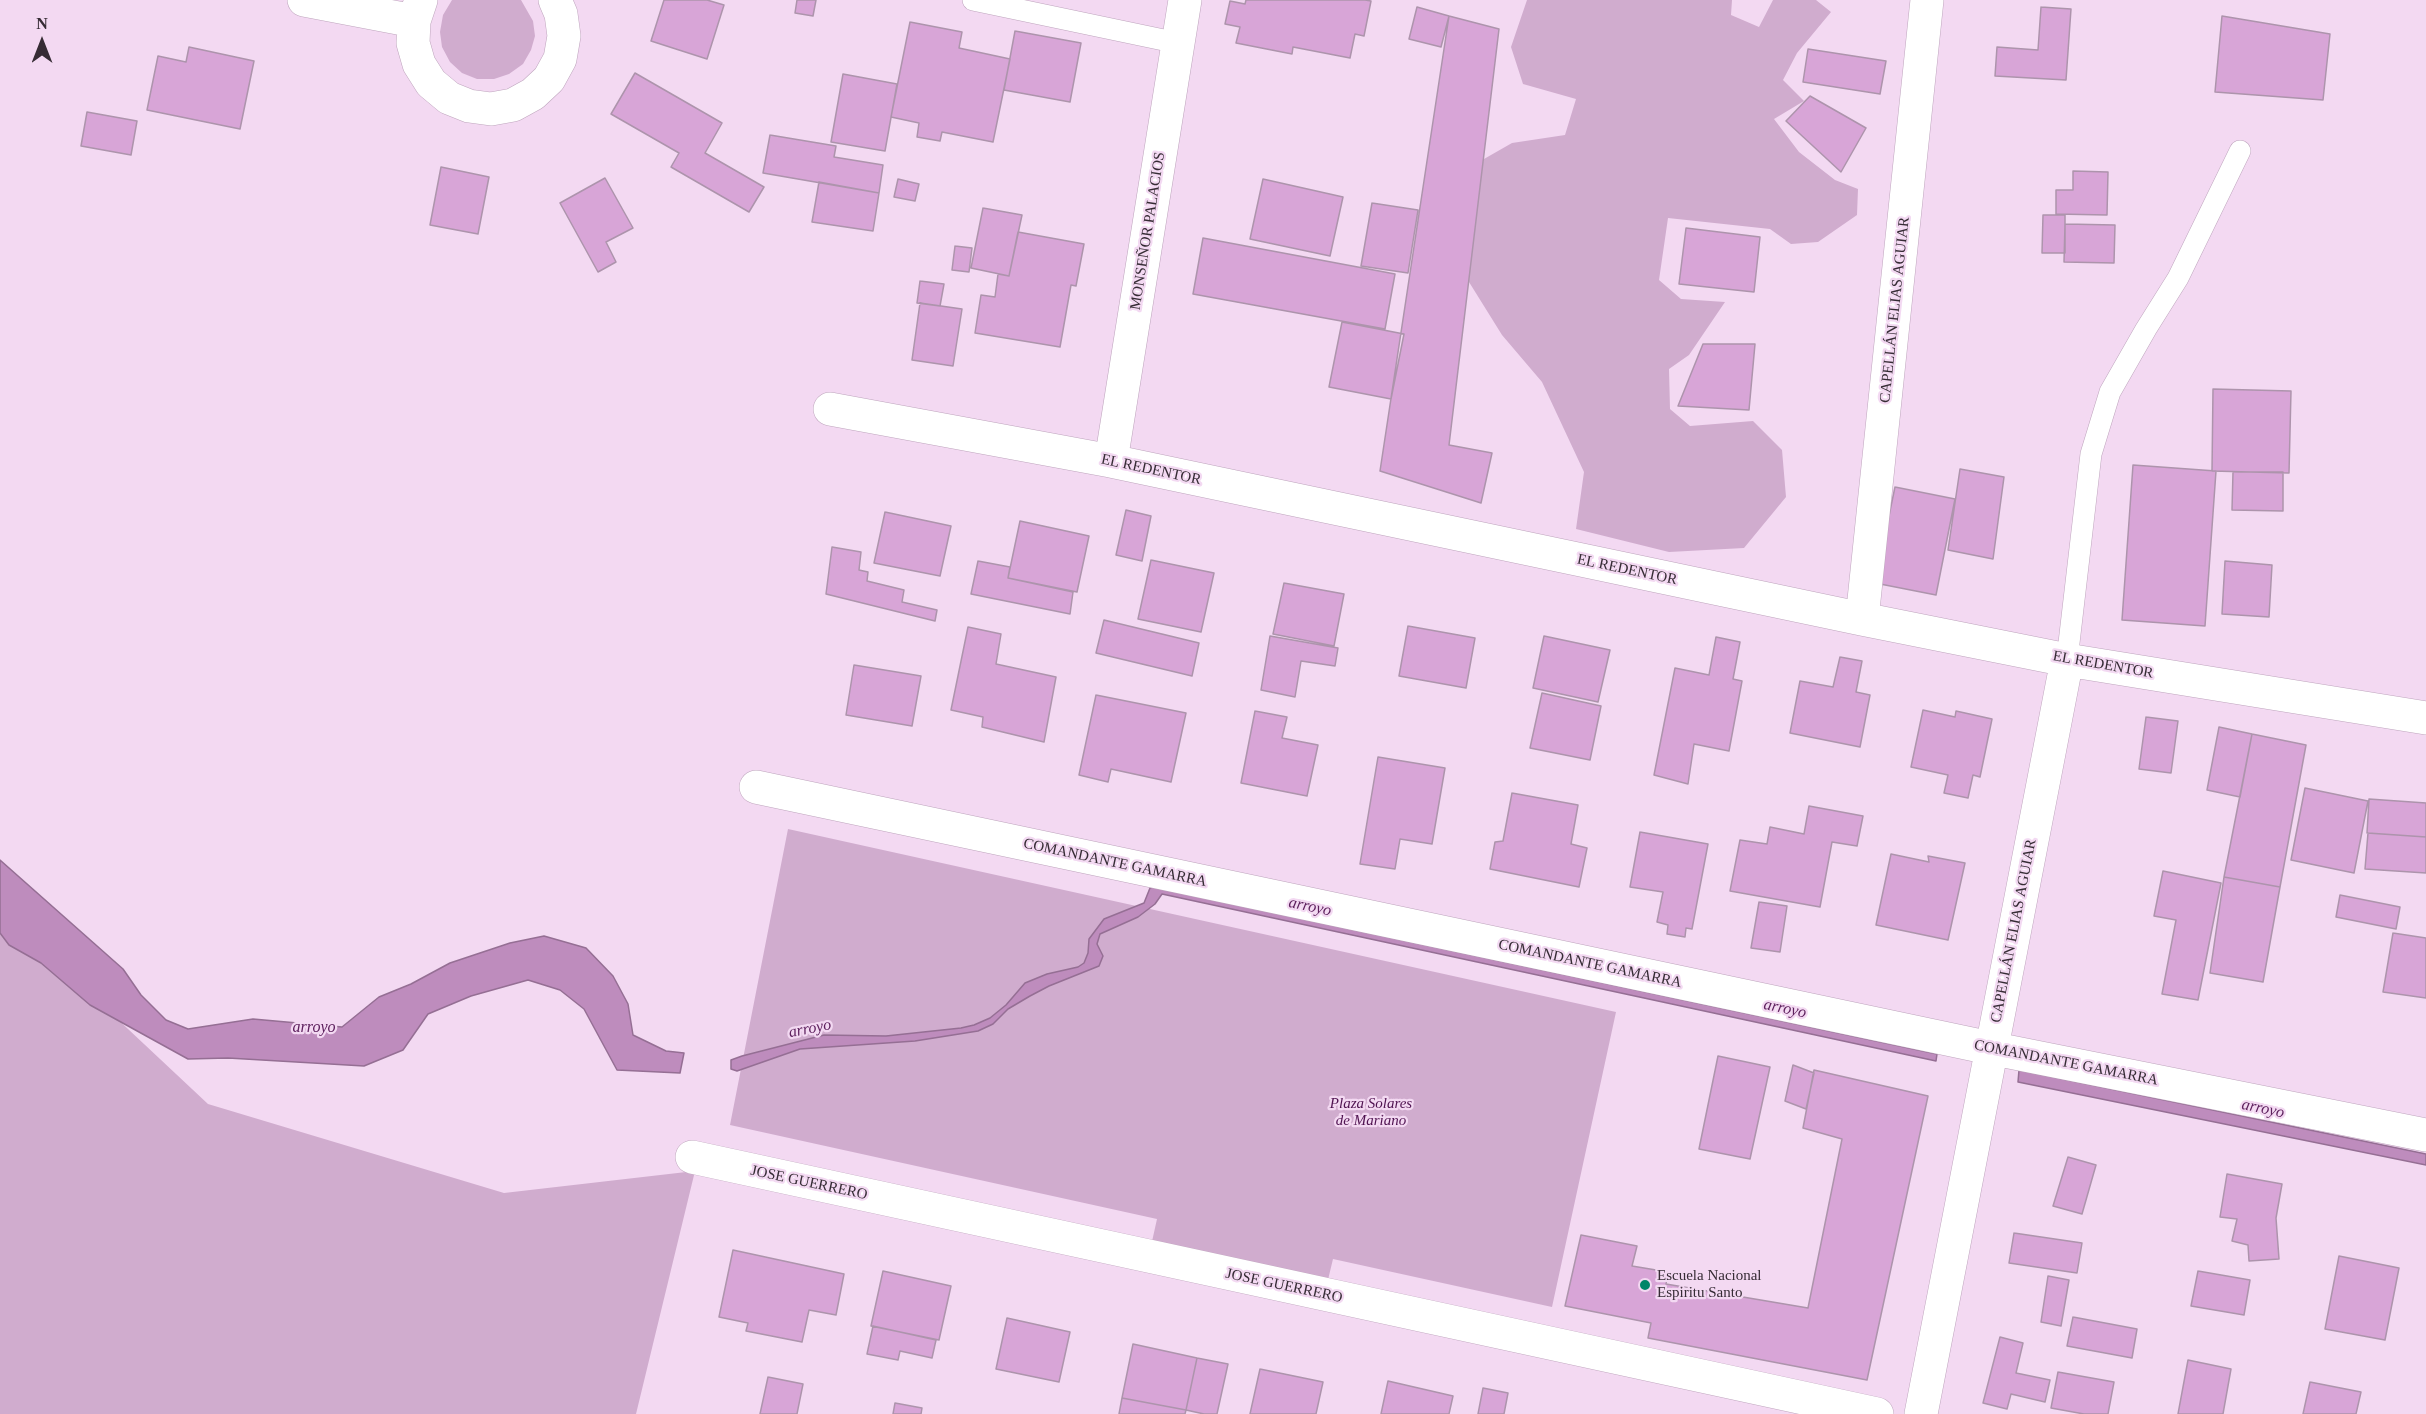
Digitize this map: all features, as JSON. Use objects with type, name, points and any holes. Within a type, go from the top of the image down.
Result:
[{"type":"street","points":[[304,0],[417,10],[413,43],[419,64],[431,83],[448,98],[469,106],[491,109],[513,105],[533,94],[549,79],[560,58],[564,36],[561,14],[555,0]]},
{"type":"street","name":"MONSEÑOR PALACIOS","points":[[1111,461],[1185,0]]},
{"type":"street","name":"CAPELLÁN ELIAS AGUIAR","points":[[1862,619],[1928,0]]},
{"type":"street","name":"EL REDENTOR","points":[[830,409],[1111,461],[2067,660],[2426,718]]},
{"type":"street","name":"CAPELLÁN ELIAS AGUIAR","points":[[1920,1414],[2067,660]]},
{"type":"street","name":"COMANDANTE GAMARRA","points":[[756,787],[1990,1048],[2426,1136]]},
{"type":"street","name":"JOSE GUERRERO","points":[[692,1157],[1877,1414]]},
{"type":"lane","points":[[973,0],[1178,43]]},
{"type":"lane","points":[[2067,660],[2091,454],[2110,392],[2146,328],[2178,278],[2240,151]]},
{"type":"green space","points":[[452,0],[521,0],[533,21],[535,36],[531,50],[523,64],[509,74],[494,79],[477,79],[462,73],[450,62],[442,47],[440,32],[443,15]]},
{"type":"green space","points":[[1527,0],[1732,0],[1731,15],[1759,27],[1773,0],[1816,0],[1831,12],[1797,53],[1783,80],[1804,101],[1774,119],[1799,152],[1835,180],[1858,189],[1857,215],[1818,242],[1791,244],[1770,229],[1668,218],[1659,280],[1681,299],[1725,302],[1689,355],[1669,369],[1670,409],[1690,426],[1753,421],[1782,450],[1786,497],[1744,548],[1669,552],[1576,529],[1584,472],[1542,382],[1502,335],[1469,282],[1467,210],[1484,159],[1512,143],[1565,135],[1576,99],[1523,84],[1511,47]]},
{"type":"green space","name":"Plaza Solares de Mariano","points":[[788,829],[1616,1012],[1552,1307],[1333,1259],[1326,1288],[1151,1246],[1157,1219],[730,1125]]},
{"type":"green space","points":[[0,909],[208,1104],[504,1193],[695,1171],[636,1414],[0,1414]]},
{"type":"water","name":"arroyo","points":[[0,860],[123,969],[141,995],[166,1020],[188,1029],[253,1019],[342,1027],[379,997],[411,984],[450,963],[510,943],[544,936],[586,948],[613,976],[628,1004],[633,1035],[666,1051],[684,1053],[680,1073],[617,1070],[584,1009],[560,990],[528,980],[471,996],[428,1014],[403,1050],[364,1066],[228,1058],[188,1059],[90,1005],[41,963],[9,945],[0,933]]},
{"type":"water","points":[[1150,888],[1937,1054],[1936,1061],[1162,894],[1155,904],[1138,917],[1100,934],[1097,944],[1103,956],[1099,966],[1030,996],[1008,1009],[993,1024],[978,1031],[915,1041],[800,1049],[737,1071],[731,1069],[731,1060],[824,1035],[886,1036],[974,1025],[990,1018],[1006,1005],[1025,983],[1047,974],[1078,967],[1084,963],[1088,953],[1089,939],[1104,919],[1144,903]]},
{"type":"water","points":[[2019,1070],[2426,1154],[2426,1165],[2018,1082]]},
{"type":"building","points":[[664,0],[707,0],[724,5],[707,59],[651,41]]},
{"type":"building","points":[[797,0],[816,0],[813,16],[795,13]]},
{"type":"building","points":[[1246,0],[1371,1],[1364,36],[1355,34],[1350,58],[1293,47],[1292,54],[1236,43],[1240,27],[1225,24],[1230,1],[1245,4]]},
{"type":"building","points":[[1417,7],[1449,16],[1441,47],[1409,39]]},
{"type":"building","points":[[2041,7],[2071,9],[2066,80],[1995,76],[1997,47],[2038,50]]},
{"type":"building","points":[[1449,16],[1499,29],[1449,445],[1492,453],[1481,503],[1380,471]]},
{"type":"building","points":[[2222,16],[2330,34],[2323,100],[2215,92]]},
{"type":"building","points":[[910,22],[962,32],[959,48],[1010,59],[993,142],[942,132],[940,141],[917,137],[919,123],[891,117]]},
{"type":"building","points":[[1015,31],[1081,43],[1070,102],[1004,90]]},
{"type":"building","points":[[189,47],[254,61],[240,129],[147,110],[158,56],[186,62]]},
{"type":"building","points":[[1808,49],[1886,61],[1880,94],[1803,82]]},
{"type":"building","points":[[635,73],[722,123],[705,153],[764,187],[749,212],[671,167],[679,153],[611,114]]},
{"type":"building","points":[[843,74],[897,84],[885,151],[831,142]]},
{"type":"building","points":[[1810,96],[1866,128],[1841,172],[1786,121]]},
{"type":"building","points":[[87,112],[137,121],[131,155],[81,146]]},
{"type":"building","points":[[770,135],[836,146],[834,157],[883,165],[879,193],[763,173]]},
{"type":"building","points":[[441,167],[489,177],[478,234],[430,225]]},
{"type":"building","points":[[2073,171],[2108,172],[2107,215],[2056,214],[2056,190],[2073,190]]},
{"type":"building","points":[[605,178],[633,228],[606,242],[616,262],[598,272],[560,203]]},
{"type":"building","points":[[898,179],[919,184],[915,201],[894,197]]},
{"type":"building","points":[[1263,179],[1343,197],[1330,256],[1250,239]]},
{"type":"building","points":[[819,182],[879,193],[873,231],[812,222]]},
{"type":"building","points":[[1372,203],[1418,210],[1408,273],[1361,266]]},
{"type":"building","points":[[983,208],[1022,215],[1009,276],[971,268]]},
{"type":"building","points":[[2043,215],[2065,215],[2065,253],[2042,253]]},
{"type":"building","points":[[2065,224],[2115,225],[2114,263],[2064,262]]},
{"type":"building","points":[[1686,228],[1760,237],[1754,292],[1679,284]]},
{"type":"building","points":[[1018,232],[1084,244],[1076,286],[1071,285],[1060,347],[975,333],[981,295],[995,297],[998,274],[1009,276]]},
{"type":"building","points":[[1203,238],[1395,274],[1385,329],[1193,294]]},
{"type":"building","points":[[955,246],[972,248],[969,272],[952,270]]},
{"type":"building","points":[[920,281],[944,284],[940,306],[917,303]]},
{"type":"building","points":[[920,303],[962,309],[953,366],[912,360]]},
{"type":"building","points":[[1342,322],[1404,334],[1391,399],[1329,387]]},
{"type":"building","points":[[1703,344],[1755,344],[1749,410],[1678,406]]},
{"type":"building","points":[[2213,389],[2291,391],[2289,473],[2212,471]]},
{"type":"building","points":[[2133,465],[2216,471],[2205,626],[2122,620]]},
{"type":"building","points":[[1960,469],[2004,477],[1993,559],[1948,550]]},
{"type":"building","points":[[2233,472],[2283,472],[2283,511],[2232,510]]},
{"type":"building","points":[[1895,487],[1955,499],[1936,595],[1875,583]]},
{"type":"building","points":[[1126,510],[1151,516],[1142,561],[1116,555]]},
{"type":"building","points":[[885,512],[951,526],[940,576],[874,563]]},
{"type":"building","points":[[1020,521],[1089,536],[1077,592],[1008,578]]},
{"type":"building","points":[[832,547],[861,552],[859,570],[868,572],[867,581],[904,590],[902,602],[937,610],[935,621],[826,594]]},
{"type":"building","points":[[1151,560],[1214,573],[1201,632],[1138,619]]},
{"type":"building","points":[[978,561],[1010,567],[1008,578],[1073,592],[1070,614],[971,594]]},
{"type":"building","points":[[2225,561],[2272,565],[2269,617],[2222,614]]},
{"type":"building","points":[[1284,583],[1344,594],[1334,646],[1273,634]]},
{"type":"building","points":[[1104,620],[1199,643],[1192,676],[1096,653]]},
{"type":"building","points":[[1408,626],[1475,638],[1466,688],[1399,676]]},
{"type":"building","points":[[968,627],[1001,634],[996,664],[1056,677],[1044,742],[982,727],[983,717],[951,710]]},
{"type":"building","points":[[1270,636],[1338,648],[1335,666],[1301,661],[1295,697],[1261,690]]},
{"type":"building","points":[[1544,636],[1610,650],[1598,702],[1533,688]]},
{"type":"building","points":[[1716,637],[1740,642],[1733,679],[1742,681],[1729,751],[1694,744],[1688,784],[1654,775],[1675,668],[1709,675]]},
{"type":"building","points":[[1840,657],[1862,661],[1856,692],[1870,695],[1860,747],[1790,733],[1800,681],[1833,687]]},
{"type":"building","points":[[854,665],[921,676],[912,726],[846,715]]},
{"type":"building","points":[[1542,693],[1601,706],[1590,760],[1530,748]]},
{"type":"building","points":[[1096,695],[1186,713],[1171,782],[1111,769],[1108,782],[1079,775]]},
{"type":"building","points":[[1923,710],[1955,717],[1956,711],[1992,719],[1980,777],[1973,775],[1968,798],[1944,793],[1948,775],[1911,767]]},
{"type":"building","points":[[1255,711],[1287,717],[1282,738],[1318,745],[1307,796],[1241,783]]},
{"type":"building","points":[[2146,717],[2178,721],[2171,773],[2139,769]]},
{"type":"building","points":[[2219,727],[2252,734],[2240,797],[2207,790]]},
{"type":"building","points":[[2252,734],[2306,745],[2280,887],[2224,877]]},
{"type":"building","points":[[1378,757],[1445,768],[1432,844],[1400,839],[1395,869],[1360,864]]},
{"type":"building","points":[[2305,788],[2368,801],[2354,873],[2291,860]]},
{"type":"building","points":[[1512,793],[1578,805],[1571,844],[1587,848],[1579,887],[1490,869],[1495,842],[1503,841]]},
{"type":"building","points":[[2369,799],[2426,803],[2426,837],[2367,833]]},
{"type":"building","points":[[1809,806],[1863,816],[1857,846],[1832,842],[1820,907],[1730,891],[1740,840],[1767,844],[1770,827],[1804,834]]},
{"type":"building","points":[[1640,832],[1708,844],[1692,929],[1686,928],[1685,937],[1667,934],[1668,925],[1657,922],[1663,892],[1630,887]]},
{"type":"building","points":[[2368,833],[2426,837],[2426,873],[2365,869]]},
{"type":"building","points":[[1891,854],[1929,862],[1928,856],[1965,863],[1948,940],[1876,925]]},
{"type":"building","points":[[2163,871],[2221,883],[2198,1000],[2162,994],[2176,920],[2154,916]]},
{"type":"building","points":[[2224,877],[2280,887],[2263,982],[2210,973]]},
{"type":"building","points":[[2340,895],[2400,907],[2396,929],[2336,917]]},
{"type":"building","points":[[1759,902],[1787,906],[1780,952],[1751,948]]},
{"type":"building","points":[[2393,933],[2426,938],[2426,998],[2383,992]]},
{"type":"building","points":[[1718,1056],[1770,1067],[1750,1159],[1699,1149]]},
{"type":"building","points":[[1793,1065],[1814,1073],[1806,1109],[1785,1101]]},
{"type":"building","points":[[1814,1070],[1928,1096],[1867,1380],[1648,1338],[1651,1323],[1565,1306],[1581,1235],[1637,1246],[1632,1266],[1668,1272],[1666,1284],[1808,1308],[1842,1139],[1803,1128]]},
{"type":"building","points":[[2068,1157],[2096,1165],[2082,1214],[2053,1206]]},
{"type":"building","points":[[2227,1174],[2282,1184],[2276,1218],[2279,1259],[2249,1261],[2248,1245],[2232,1241],[2237,1219],[2220,1217]]},
{"type":"building","points":[[2014,1233],[2082,1243],[2077,1273],[2009,1263]]},
{"type":"building","points":[[733,1250],[844,1274],[836,1315],[809,1310],[802,1342],[746,1331],[748,1323],[719,1317]]},
{"type":"building","points":[[2339,1256],[2399,1268],[2385,1340],[2325,1329]]},
{"type":"building","points":[[883,1271],[951,1286],[939,1340],[871,1326]]},
{"type":"building","points":[[2198,1271],[2250,1280],[2244,1315],[2191,1306]]},
{"type":"building","points":[[2048,1276],[2069,1280],[2061,1326],[2041,1322]]},
{"type":"building","points":[[2073,1317],[2137,1329],[2132,1358],[2067,1346]]},
{"type":"building","points":[[1007,1318],[1070,1332],[1059,1382],[996,1369]]},
{"type":"building","points":[[873,1326],[936,1340],[932,1358],[900,1351],[898,1360],[867,1354]]},
{"type":"building","points":[[2000,1337],[2023,1343],[2016,1373],[2050,1380],[2045,1402],[2011,1394],[2007,1409],[1983,1403]]},
{"type":"building","points":[[1133,1344],[1197,1358],[1186,1410],[1122,1398]]},
{"type":"building","points":[[1197,1358],[1228,1364],[1217,1414],[1186,1410]]},
{"type":"building","points":[[2188,1360],[2231,1369],[2223,1414],[2178,1414]]},
{"type":"building","points":[[1260,1369],[1323,1382],[1316,1414],[1250,1414]]},
{"type":"building","points":[[2058,1372],[2114,1382],[2108,1414],[2084,1414],[2051,1408]]},
{"type":"building","points":[[768,1377],[803,1384],[797,1414],[760,1414]]},
{"type":"building","points":[[1388,1381],[1453,1396],[1449,1414],[1381,1414]]},
{"type":"building","points":[[2310,1382],[2361,1392],[2356,1414],[2303,1414]]},
{"type":"building","points":[[1483,1388],[1508,1393],[1504,1414],[1478,1414]]},
{"type":"building","points":[[1122,1398],[1186,1410],[1185,1414],[1119,1414]]},
{"type":"building","points":[[895,1403],[922,1408],[921,1414],[893,1414]]},
{"type":"place","name":"Escuela Nacional Espiritu Santo","points":[[1645,1285]]}]
